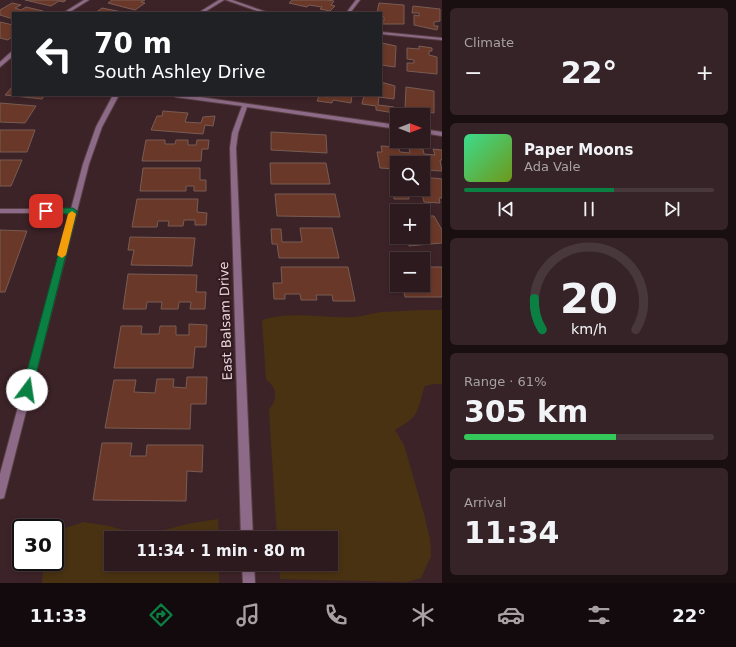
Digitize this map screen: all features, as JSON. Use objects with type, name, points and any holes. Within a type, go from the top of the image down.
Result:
[{"type":"street","points":[[67,12],[87,0]]},
{"type":"street","points":[[202,12],[222,0]]},
{"type":"street","points":[[228,0],[264,12]]},
{"type":"street","points":[[349,12],[358,0]]},
{"type":"street","points":[[382,33],[442,39]]},
{"type":"street","points":[[0,65],[12,54]]},
{"type":"street","points":[[0,494],[73,211],[92,144],[108,108],[115,96]]},
{"type":"street","points":[[181,96],[390,126]]},
{"type":"street","name":"East Balsam Drive","points":[[245,106],[235,133],[233,148],[247,531]]},
{"type":"street","points":[[430,132],[442,134]]},
{"type":"street","points":[[0,211],[73,211]]},
{"type":"street","points":[[248,571],[249,583]]},
{"type":"shaded area","points":[[442,310],[442,384],[425,386],[416,414],[408,422],[395,430],[404,445],[424,514],[430,539],[431,556],[421,578],[407,582],[280,579],[279,571],[338,571],[338,531],[277,531],[269,410],[274,401],[275,390],[266,379],[262,320],[273,317],[296,315],[355,317],[382,312]]},
{"type":"shaded area","points":[[218,519],[219,531],[159,531],[192,523]]},
{"type":"shaded area","points":[[84,522],[128,531],[104,531],[104,571],[219,571],[219,583],[42,583],[43,571],[64,571],[64,528]]},
{"type":"building","points":[[25,0],[66,0],[64,2],[59,1],[51,6]]},
{"type":"building","points":[[112,0],[145,0],[141,2],[145,3],[135,10],[108,3]]},
{"type":"building","points":[[292,0],[327,0],[334,1],[331,5],[335,6],[330,11],[320,9],[322,7],[309,5],[307,7],[289,3]]},
{"type":"building","points":[[12,3],[21,5],[15,8],[21,10],[26,7],[43,11],[12,12],[12,19],[0,15],[0,10]]},
{"type":"building","points":[[379,3],[404,5],[404,24],[382,24],[384,17],[382,16],[382,12],[377,12]]},
{"type":"building","points":[[413,6],[440,9],[440,21],[434,22],[434,26],[438,26],[437,30],[414,25],[414,15],[419,16],[419,13],[412,13]]},
{"type":"building","points":[[102,8],[122,12],[96,12]]},
{"type":"building","points":[[0,22],[12,25],[12,37],[8,40],[0,38]]},
{"type":"building","points":[[382,43],[396,46],[395,67],[382,65]]},
{"type":"building","points":[[419,46],[432,48],[432,51],[429,51],[429,55],[437,57],[437,74],[407,71],[407,63],[414,63],[414,60],[407,59],[407,48],[419,49]]},
{"type":"building","points":[[382,82],[395,86],[394,99],[379,97],[378,105],[394,107],[390,108],[390,112],[376,110],[376,106],[362,104],[364,96],[382,96]]},
{"type":"building","points":[[12,87],[12,96],[5,95]]},
{"type":"building","points":[[406,87],[434,91],[434,113],[430,112],[430,108],[405,108]]},
{"type":"building","points":[[14,96],[44,96],[42,99]]},
{"type":"building","points":[[319,96],[352,96],[351,103],[333,100],[332,103],[317,101]]},
{"type":"building","points":[[0,103],[36,106],[25,123],[0,122]]},
{"type":"building","points":[[163,111],[188,113],[185,122],[201,123],[203,117],[215,116],[213,126],[205,125],[203,134],[151,130],[157,116],[162,116]]},
{"type":"building","points":[[0,130],[35,130],[27,152],[0,152]]},
{"type":"building","points":[[271,132],[326,135],[327,153],[271,150]]},
{"type":"building","points":[[146,140],[165,140],[165,144],[175,144],[176,140],[188,140],[188,145],[196,145],[197,140],[209,140],[208,149],[202,149],[201,161],[142,161]]},
{"type":"building","points":[[381,146],[398,148],[400,152],[410,153],[409,148],[423,149],[424,154],[435,155],[433,149],[442,150],[442,160],[440,160],[442,171],[430,170],[430,156],[390,156],[390,169],[380,168],[377,152],[382,152]]},
{"type":"building","points":[[0,160],[22,160],[11,186],[0,186]]},
{"type":"building","points":[[270,163],[326,163],[330,184],[271,184]]},
{"type":"building","points":[[143,168],[200,168],[200,180],[206,180],[206,191],[194,191],[194,186],[186,186],[186,191],[140,191]]},
{"type":"building","points":[[430,178],[442,179],[442,198],[439,198],[440,203],[424,202],[422,196],[430,196]]},
{"type":"building","points":[[275,194],[335,194],[340,217],[277,216]]},
{"type":"building","points":[[394,196],[408,196],[409,199],[394,199]]},
{"type":"building","points":[[137,199],[198,199],[197,212],[207,213],[206,225],[195,225],[195,220],[184,220],[183,226],[168,226],[169,221],[158,221],[157,227],[132,227]]},
{"type":"building","points":[[430,216],[434,216],[442,230],[442,243],[409,246],[408,244],[430,244]]},
{"type":"building","points":[[300,228],[332,228],[339,258],[279,258],[277,244],[272,244],[271,229],[281,229],[282,242],[302,242]]},
{"type":"building","points":[[0,230],[27,231],[5,292],[0,292]]},
{"type":"building","points":[[130,237],[195,238],[192,266],[131,265],[134,250],[128,250]]},
{"type":"building","points":[[281,267],[348,267],[355,301],[333,301],[332,295],[316,295],[317,300],[301,300],[300,294],[285,294],[285,299],[274,299],[273,283],[282,283]]},
{"type":"building","points":[[430,267],[442,267],[442,297],[405,297],[404,292],[430,292]]},
{"type":"building","points":[[128,274],[197,275],[196,292],[206,292],[205,309],[190,309],[191,302],[179,302],[178,309],[161,309],[162,302],[147,302],[146,309],[123,309]]},
{"type":"building","points":[[189,324],[207,325],[206,347],[195,347],[193,368],[114,368],[121,326],[142,326],[141,334],[159,334],[160,326],[176,326],[176,335],[189,335]]},
{"type":"building","points":[[187,377],[207,377],[206,404],[191,404],[190,429],[105,428],[114,380],[136,380],[134,392],[155,393],[157,379],[174,379],[173,387],[186,388]]},
{"type":"building","points":[[102,443],[132,443],[130,456],[146,456],[147,445],[203,445],[202,472],[187,471],[186,501],[93,500]]},
{"type":"slow traffic","points":[[62,255],[72,214]]},
{"type":"route","points":[[27,390],[73,211],[46,211]]}]
